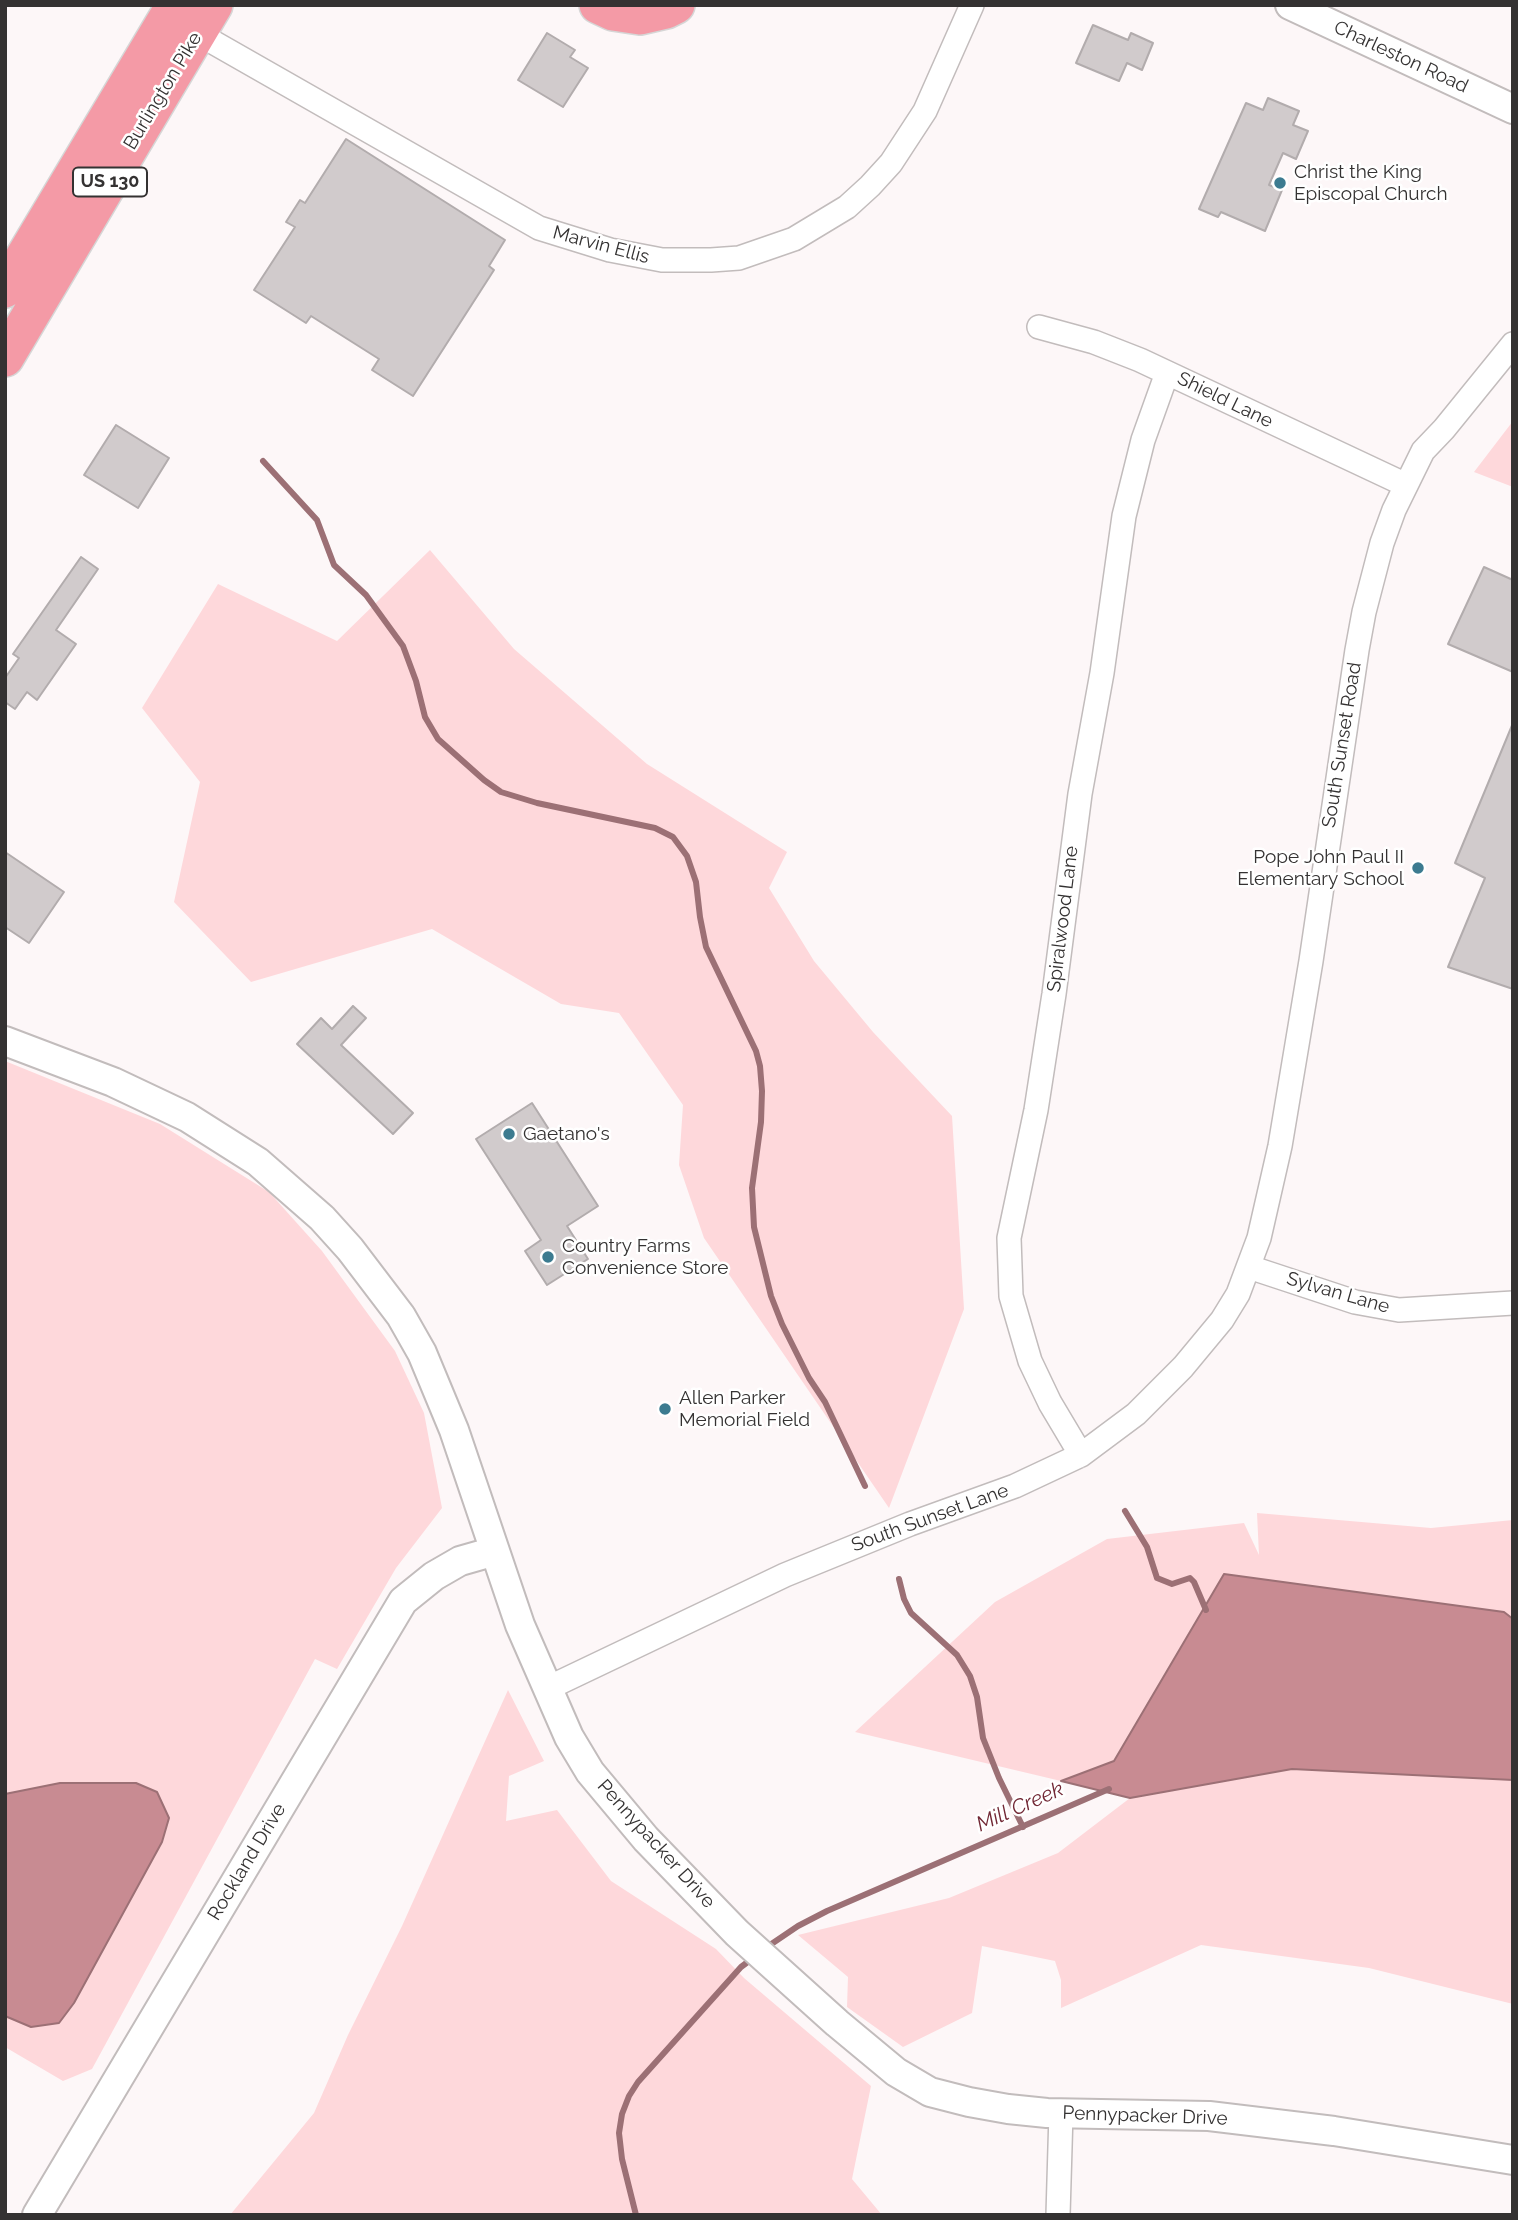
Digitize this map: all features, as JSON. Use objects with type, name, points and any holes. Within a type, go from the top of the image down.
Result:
[{"type":"highway","name":"Burlington Pike","points":[[5,289],[175,5]]},
{"type":"highway","points":[[597,5],[612,12],[640,16],[667,10],[676,5]]},
{"type":"highway","name":"Burlington Pike","points":[[5,358],[206,19]]},
{"type":"street","name":"Marvin Ellis","points":[[206,19],[539,228],[610,250],[662,260],[739,258],[794,239],[838,213],[870,186],[891,163],[909,136],[939,82],[972,5]]},
{"type":"street","name":"Charleston Road","points":[[1290,5],[1513,109]]},
{"type":"street","name":"Shield Lane","points":[[1039,327],[1094,342],[1167,373],[1406,485]]},
{"type":"street","name":"South Sunset Road","points":[[1249,1267],[1267,1208],[1280,1146],[1364,612],[1382,543],[1423,451],[1513,344]]},
{"type":"street","name":"Spiralwood Lane","points":[[1081,1455],[1050,1403],[1030,1361],[1011,1296],[1009,1238],[1036,1110],[1080,794],[1102,673],[1124,516],[1143,440],[1167,373]]},
{"type":"street","name":"Pennypacker Drive","points":[[5,1041],[113,1082],[187,1117],[258,1162],[322,1218],[377,1282],[422,1353],[454,1430],[520,1625],[546,1689],[569,1737],[590,1772],[646,1839],[737,1933],[896,2072],[930,2092],[1008,2109],[1061,2113],[1209,2116],[1324,2129],[1513,2160]]},
{"type":"street","name":"South Sunset Lane","points":[[546,1689],[785,1575],[910,1524],[1015,1486],[1081,1455],[1136,1414],[1183,1367],[1222,1320],[1238,1294],[1249,1267]]},
{"type":"street","name":"Sylvan Lane","points":[[1249,1267],[1331,1295],[1389,1309],[1419,1310],[1513,1303]]},
{"type":"street","name":"Rockland Drive","points":[[37,2215],[403,1601],[434,1576],[460,1560],[495,1551]]},
{"type":"street","points":[[1058,2215],[1061,2113]]},
{"type":"shaded area","points":[[1513,421],[1513,487],[1474,472]]},
{"type":"shaded area","points":[[430,550],[514,649],[647,764],[787,852],[769,888],[814,961],[873,1032],[952,1116],[964,1309],[889,1508],[704,1238],[679,1165],[683,1105],[619,1013],[561,1004],[432,929],[251,982],[174,902],[200,782],[142,708],[218,584],[337,641]]},
{"type":"shaded area","points":[[5,1061],[160,1124],[269,1192],[322,1251],[395,1351],[424,1413],[442,1508],[396,1568],[337,1669],[315,1659],[92,2069],[63,2081],[5,2047],[5,2016],[31,2027],[60,1783],[5,1794]]},
{"type":"shaded area","points":[[1257,1513],[1431,1528],[1513,1520],[1513,1619],[1504,1612],[1224,1574],[1114,1761],[1061,1781],[855,1732],[995,1602],[1107,1539],[1244,1523],[1259,1555]]},
{"type":"shaded area","points":[[1224,1574],[1504,1612],[1513,1619],[1513,1780],[1292,1769],[1130,1798],[1061,1781],[1114,1761]]},
{"type":"shaded area","points":[[508,1690],[544,1761],[509,1776],[506,1821],[557,1810],[611,1881],[716,1949],[744,1978],[871,2086],[852,2179],[882,2215],[230,2215],[314,2113]]},
{"type":"shaded area","points":[[1292,1769],[1513,1780],[1513,2004],[1369,1968],[1201,1945],[1061,2008],[1061,1980],[1055,1961],[982,1946],[972,2013],[903,2047],[847,2007],[848,1977],[798,1935],[949,1898],[1058,1853],[1130,1798]]},
{"type":"shaded area","points":[[60,1783],[136,1783],[157,1792],[169,1818],[162,1842],[74,2003],[59,2023],[31,2027],[5,2016],[5,1794]]},
{"type":"building","points":[[1093,25],[1128,40],[1131,33],[1153,43],[1142,70],[1127,63],[1119,81],[1076,63]]},
{"type":"building","points":[[547,33],[575,50],[570,57],[588,68],[563,107],[518,80]]},
{"type":"building","points":[[1268,98],[1299,111],[1293,125],[1308,131],[1296,159],[1283,153],[1269,185],[1282,190],[1265,231],[1221,212],[1218,217],[1199,209],[1246,103],[1263,110]]},
{"type":"building","points":[[346,139],[505,240],[489,266],[494,270],[413,396],[372,370],[379,359],[311,316],[306,323],[254,290],[295,227],[286,222],[300,200],[305,203]]},
{"type":"building","points":[[116,425],[169,458],[138,508],[84,475]]},
{"type":"building","points":[[81,557],[98,569],[56,630],[76,644],[37,700],[27,692],[15,709],[5,702],[5,678],[19,658],[13,654]]},
{"type":"building","points":[[1484,567],[1513,580],[1513,672],[1448,644]]},
{"type":"building","points":[[1513,723],[1513,989],[1448,967],[1485,878],[1455,863]]},
{"type":"building","points":[[5,852],[64,892],[29,943],[5,927]]},
{"type":"building","points":[[353,1006],[366,1018],[341,1045],[413,1113],[393,1134],[297,1044],[321,1018],[332,1029]]},
{"type":"building","points":[[532,1103],[598,1206],[567,1226],[588,1259],[547,1285],[525,1251],[541,1240],[476,1139]]},
{"type":"waterway","points":[[263,461],[317,520],[334,565],[366,595],[403,646],[425,717],[438,739],[501,792],[537,803],[655,828],[673,837],[687,856],[696,882],[706,947],[756,1051],[760,1066],[761,1122],[752,1188],[754,1227],[771,1296],[782,1324],[809,1378],[825,1402],[865,1486]]},
{"type":"waterway","points":[[1125,1511],[1147,1547],[1157,1578],[1172,1584],[1190,1578],[1206,1610]]},
{"type":"waterway","points":[[899,1579],[911,1613],[957,1655],[970,1676],[977,1697],[983,1738],[1023,1827]]},
{"type":"waterway","name":"Mill Creek","points":[[764,1949],[798,1926],[827,1911],[1109,1789]]},
{"type":"waterway","name":"Mill Creek","points":[[636,2215],[622,2159],[619,2133],[629,2096],[638,2082],[741,1967],[753,1958]]},
{"type":"place","name":"Christ the King Episcopal Church","points":[[1280,183]]},
{"type":"place","name":"Pope John Paul II Elementary School","points":[[1418,868]]},
{"type":"place","name":"Gaetano's","points":[[509,1134]]},
{"type":"place","name":"Country Farms Convenience Store","points":[[548,1257]]},
{"type":"place","name":"Allen Parker Memorial Field","points":[[665,1409]]}]
